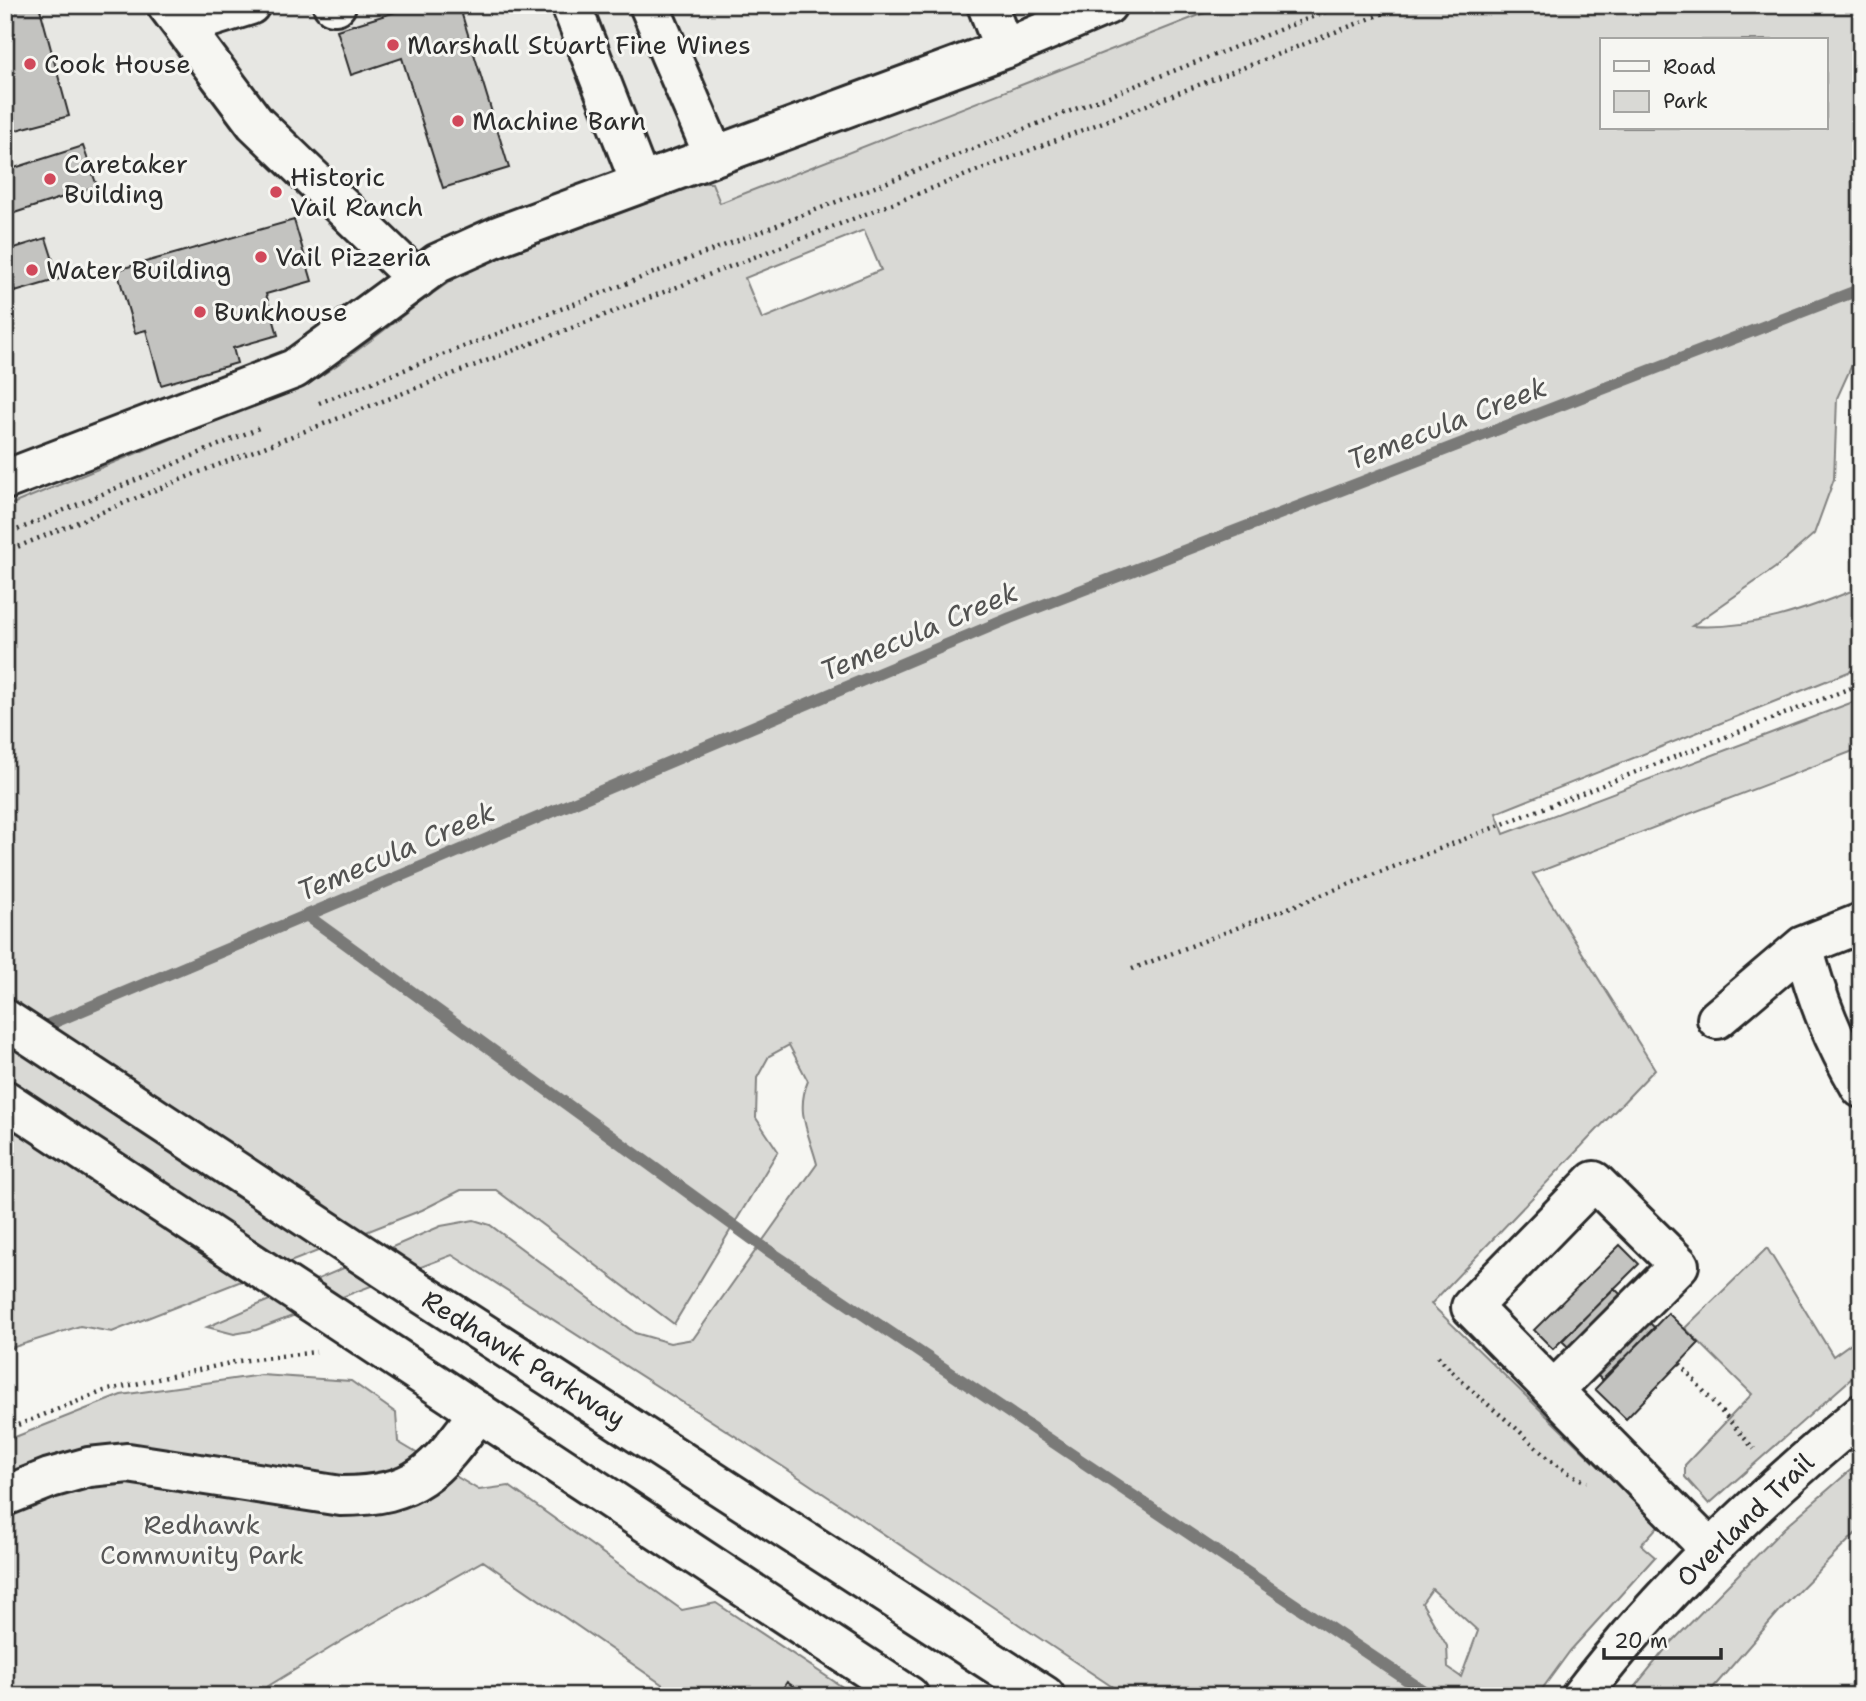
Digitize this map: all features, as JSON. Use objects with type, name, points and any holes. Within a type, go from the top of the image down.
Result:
[{"type":"main road","points":[[250,5],[175,16],[255,123],[417,279]]},
{"type":"main road","points":[[571,5],[640,182]]},
{"type":"main road","points":[[649,5],[714,156]]},
{"type":"main road","points":[[987,5],[1004,49]]},
{"type":"main road","points":[[5,480],[295,369],[438,262],[486,241],[1004,49],[1107,5]]},
{"type":"main road","points":[[1717,1018],[1802,946],[1861,923]]},
{"type":"main road","points":[[1802,946],[1816,998],[1834,1041],[1861,1088]]},
{"type":"main road","name":"Redhawk Parkway","points":[[5,1019],[421,1293],[1045,1696]]},
{"type":"main road","points":[[5,1100],[909,1696]]},
{"type":"main road","points":[[1555,1390],[1679,1265],[1594,1181],[1471,1307],[1710,1549]]},
{"type":"main road","points":[[5,1496],[50,1478],[89,1467],[128,1463],[341,1496],[372,1496],[407,1486],[438,1465],[479,1412]]},
{"type":"main road","name":"Overland Trail","points":[[1581,1696],[1643,1620],[1710,1549],[1783,1479],[1861,1414]]},
{"type":"path","points":[[309,407],[1343,5]]},
{"type":"path","points":[[5,552],[197,473],[1405,5]]},
{"type":"path","points":[[5,535],[271,423]]},
{"type":"path","points":[[1132,969],[1861,684]]},
{"type":"path","points":[[5,1430],[104,1391],[239,1361],[380,1347]]},
{"type":"path","points":[[1438,1356],[1468,1389],[1511,1424],[1545,1458],[1564,1472],[1598,1487]]},
{"type":"path","points":[[1680,1364],[1754,1449]]},
{"type":"shaded area","points":[[5,5],[1319,5],[635,274],[5,527]]},
{"type":"green space","points":[[1225,5],[1861,5],[1861,345],[1837,398],[1834,479],[1814,534],[1775,568],[1692,626],[1736,625],[1778,617],[1861,587],[1861,667],[1496,813],[1504,834],[1861,699],[1861,748],[1533,874],[1655,1069],[1431,1304],[1659,1525],[1641,1545],[1655,1557],[1570,1651],[1537,1696],[1126,1696],[785,1468],[452,1255],[256,1330],[234,1334],[207,1327],[441,1226],[474,1220],[490,1225],[635,1333],[670,1343],[693,1339],[817,1164],[803,1113],[804,1092],[808,1081],[789,1045],[769,1056],[757,1078],[756,1118],[778,1151],[674,1324],[496,1190],[461,1190],[422,1210],[112,1332],[80,1326],[5,1350],[5,507],[311,382],[468,270],[695,183],[712,183],[720,203]],"holes":[[[864,230],[881,270],[762,319],[745,278]],[[1432,1589],[1478,1631],[1461,1677],[1448,1668],[1447,1646],[1422,1603]]]},
{"type":"green space","points":[[1767,1248],[1833,1356],[1861,1336],[1861,1370],[1709,1504],[1685,1477],[1685,1465],[1752,1394],[1685,1328]]},
{"type":"green space","name":"Redhawk Community Park","points":[[261,1375],[351,1381],[396,1413],[398,1442],[479,1490],[509,1486],[682,1610],[716,1603],[856,1696],[679,1696],[483,1561],[345,1639],[252,1696],[5,1696],[5,1441],[121,1395]]},
{"type":"green space","points":[[1861,1461],[1861,1528],[1782,1608],[1706,1696],[1627,1696],[1667,1647],[1784,1528]]},
{"type":"building","name":"Cook House","points":[[39,5],[69,116],[5,133],[5,12]]},
{"type":"building","name":"Machine Barn","points":[[418,5],[459,5],[509,168],[443,188],[402,58],[351,75],[337,30]]},
{"type":"building","name":"Caretaker Building","points":[[83,146],[97,186],[5,216],[5,171]]},
{"type":"building","name":"Bunkhouse","points":[[294,220],[312,281],[266,294],[278,335],[233,348],[237,363],[161,385],[146,330],[135,333],[117,270]]},
{"type":"building","name":"Water Building","points":[[46,238],[59,279],[15,292],[5,251]]},
{"type":"building","points":[[1620,1245],[1639,1264],[1553,1349],[1534,1330]]},
{"type":"building","points":[[1614,1288],[1655,1328],[1602,1380],[1562,1341]]},
{"type":"building","points":[[1668,1313],[1699,1343],[1626,1419],[1595,1389]]},
{"type":"building","points":[[787,1682],[807,1696],[778,1696]]},
{"type":"waterway","name":"Temecula Creek","points":[[5,1043],[1010,618],[1861,289]]},
{"type":"waterway","points":[[309,917],[766,1249],[1431,1696]]},
{"type":"place","name":"Marshall Stuart Fine Wines","points":[[393,45]]},
{"type":"place","name":"Cook House","points":[[30,64]]},
{"type":"place","name":"Machine Barn","points":[[458,121]]},
{"type":"place","name":"Caretaker Building","points":[[50,179]]},
{"type":"place","name":"Historic Vail Ranch","points":[[276,192]]},
{"type":"place","name":"Vail Pizzeria","points":[[261,257]]},
{"type":"place","name":"Water Building","points":[[32,270]]},
{"type":"place","name":"Bunkhouse","points":[[200,312]]}]
